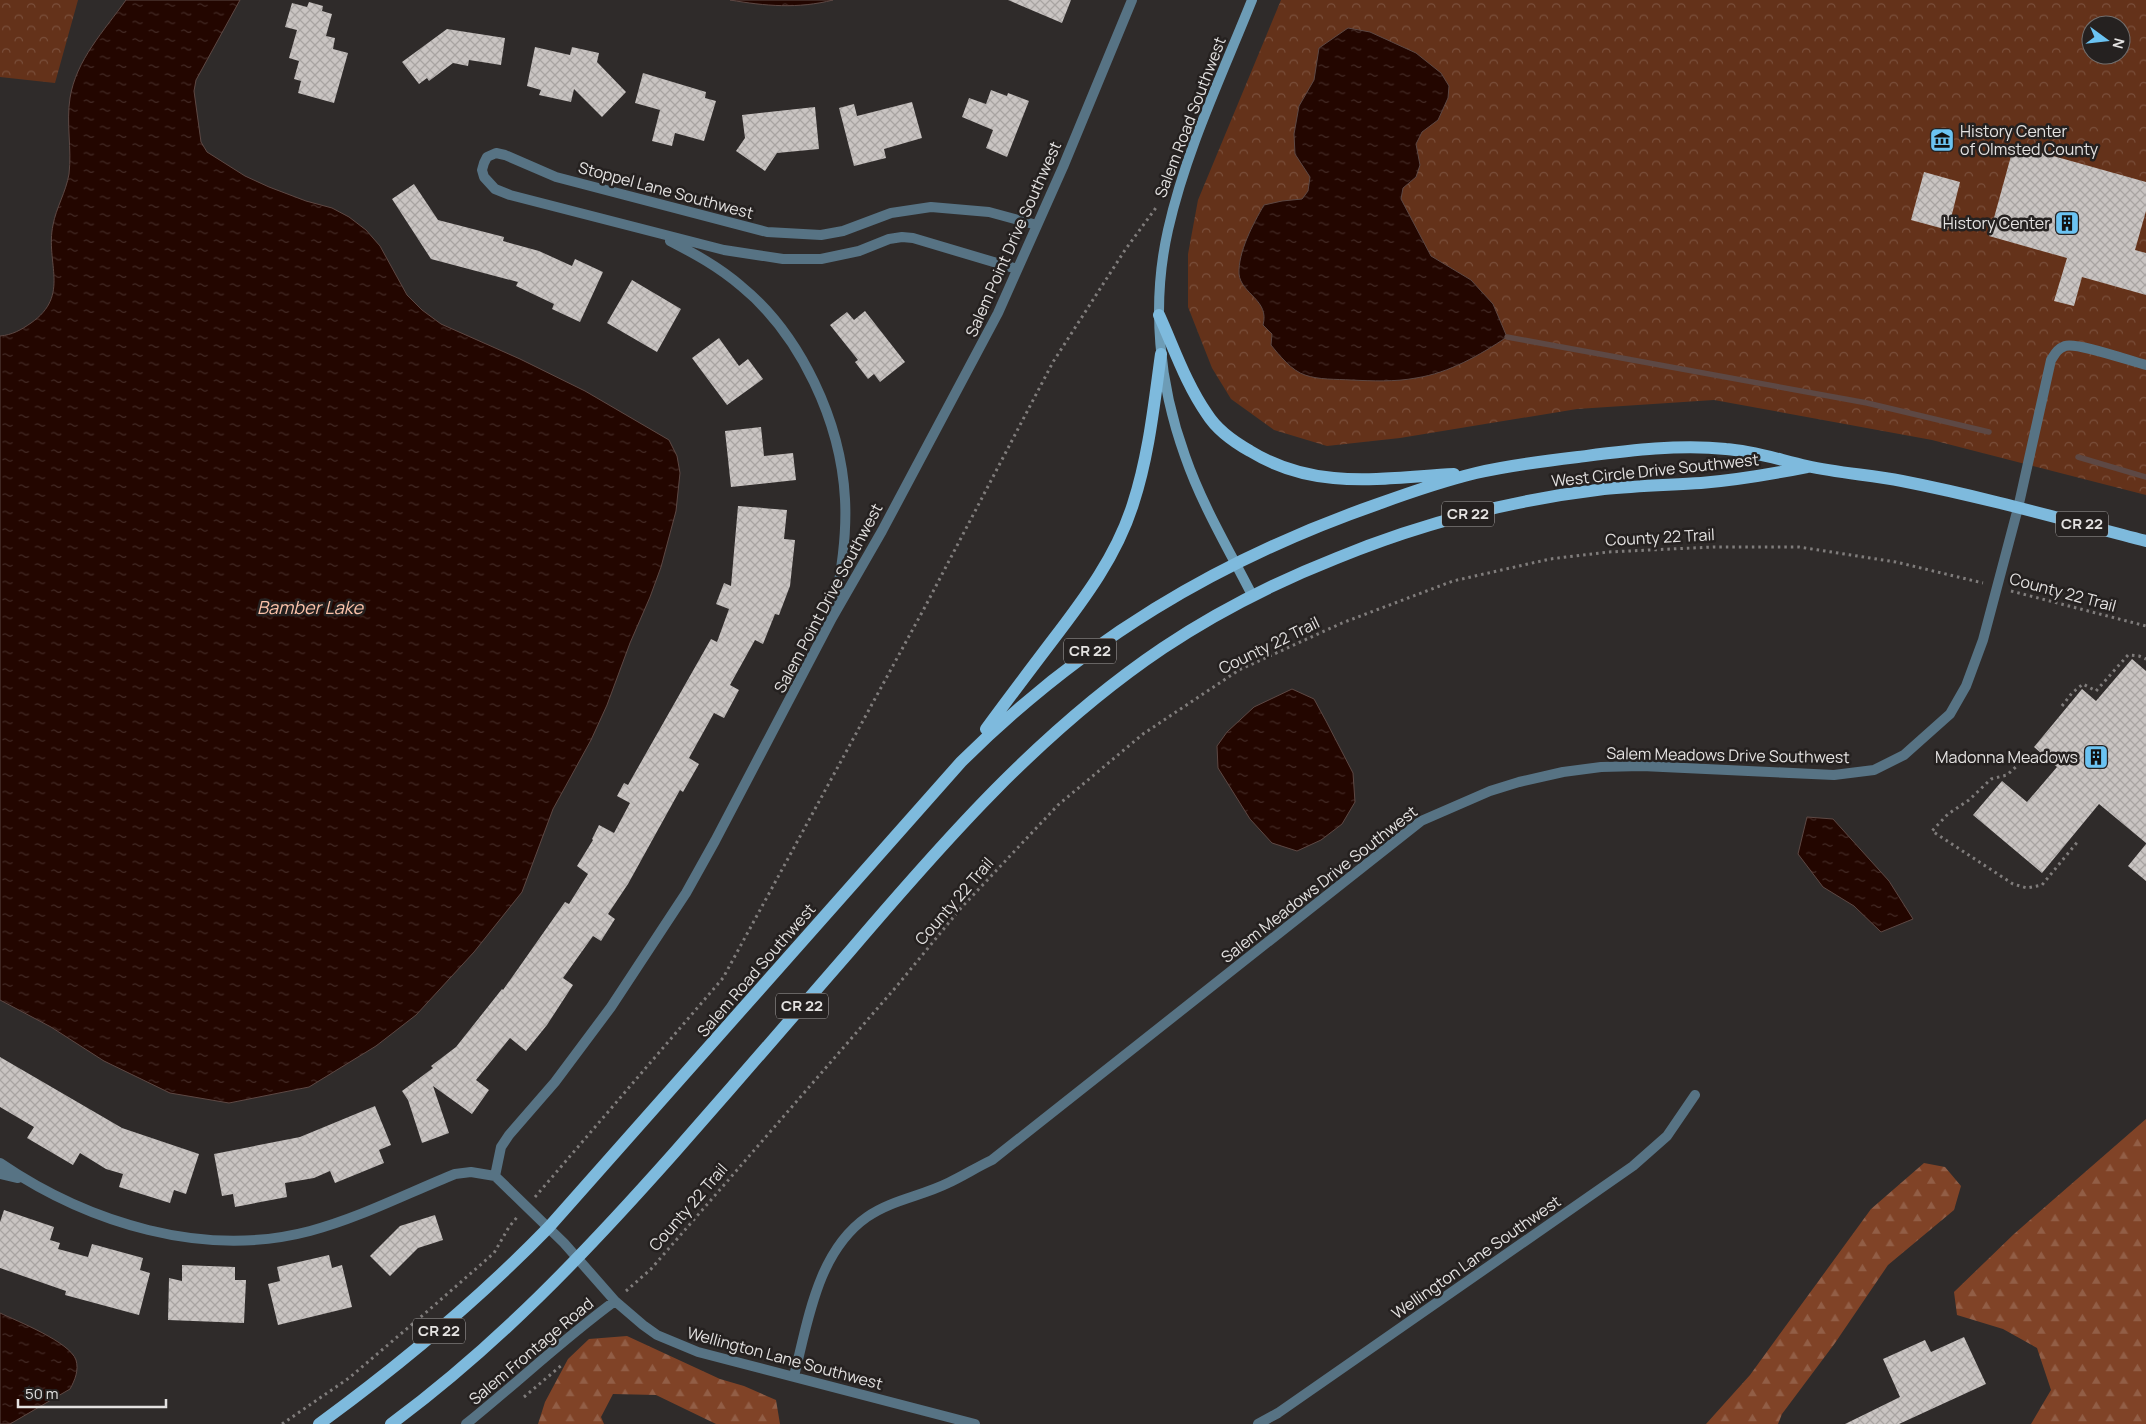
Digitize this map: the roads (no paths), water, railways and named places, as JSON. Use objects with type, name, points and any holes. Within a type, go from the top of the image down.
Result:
[{"type":"main road","name":"Salem Road Southwest","points":[[1252,0],[1204,117],[1178,191],[1167,232],[1159,315],[1161,354],[1173,418],[1185,457],[1252,595]]},
{"type":"main road","points":[[1159,315],[1190,386],[1208,416],[1226,435],[1262,459],[1281,468],[1301,474],[1344,479],[1479,472]]},
{"type":"main road","points":[[961,762],[1084,599],[1121,535],[1133,505],[1141,476],[1149,439],[1161,354]]},
{"type":"main road","name":"West Circle Drive Southwest","points":[[1236,562],[1330,520],[1479,472],[1605,454],[1700,448],[1750,452],[1808,467],[1899,480],[2146,541]]},
{"type":"main road","name":"West Circle Drive Southwest","points":[[1252,595],[1338,557],[1427,526],[1484,511],[1556,496],[1653,484],[1723,481],[1808,467]]},
{"type":"main road","name":"Salem Road Southwest","points":[[319,1424],[411,1354],[460,1314],[504,1274],[549,1227],[961,762],[1027,700],[1100,644],[1146,613],[1236,562]]},
{"type":"main road","name":"CR 22","points":[[391,1424],[493,1341],[579,1258],[758,1058],[904,887],[999,786],[1055,733],[1118,680],[1164,648],[1252,595]]},
{"type":"street","name":"Salem Point Drive Southwest","points":[[495,1176],[501,1147],[509,1135],[555,1082],[611,1007],[686,893],[832,618],[970,368],[998,313],[1132,0]]},
{"type":"street","name":"Stoppel Lane Southwest","points":[[1017,269],[913,238],[902,237],[889,239],[850,253],[822,259],[802,260],[747,254],[510,196],[489,184],[482,170],[487,157],[496,153],[505,154],[556,176],[777,233],[821,235],[843,231],[891,213],[931,207],[988,212],[1037,225]]},
{"type":"street","name":"Stoppel Lane Southwest","points":[[651,232],[701,257],[718,268],[742,287],[760,305],[797,350],[826,411],[836,443],[845,498],[843,550],[832,618]]},
{"type":"street","name":"Salem Meadows Drive Southwest","points":[[794,1376],[819,1282],[844,1240],[867,1217],[894,1204],[948,1184],[992,1160],[1421,821],[1473,798],[1519,782],[1563,772],[1601,767],[1642,766],[1834,775],[1874,770],[1904,755],[1950,714],[1966,686],[1980,649],[2018,508],[2051,360],[2058,349],[2066,345],[2146,365]]},
{"type":"street","name":"Wellington Lane Southwest","points":[[1258,1424],[1278,1413],[1633,1166],[1667,1136],[1695,1095]]},
{"type":"street","points":[[0,1163],[25,1180],[86,1210],[109,1219],[162,1233],[217,1240],[278,1237],[310,1231],[344,1220],[455,1174],[471,1172],[495,1176],[549,1227]]},
{"type":"street","points":[[0,1174],[25,1180]]},
{"type":"street","name":"Wellington Lane Southwest","points":[[549,1227],[579,1258],[615,1301],[657,1335],[681,1346],[975,1424]]},
{"type":"street","name":"Salem Frontage Road","points":[[466,1424],[507,1392],[575,1330],[615,1301]]},
{"type":"water","name":"Bamber Lake","points":[[126,0],[240,0],[196,80],[194,91],[201,142],[207,152],[245,176],[269,187],[306,201],[332,208],[349,217],[366,230],[380,246],[407,295],[422,310],[441,324],[520,359],[585,391],[669,440],[677,456],[680,473],[676,511],[661,567],[650,597],[591,740],[553,809],[522,892],[474,952],[416,1015],[376,1046],[309,1087],[229,1103],[170,1093],[104,1061],[51,1027],[0,1000],[0,336],[8,335],[24,328],[43,312],[50,301],[54,278],[51,239],[54,219],[69,174],[69,107],[73,84],[92,46]]},
{"type":"water","points":[[730,0],[833,0],[807,5],[782,6]]},
{"type":"water","points":[[1348,28],[1370,32],[1416,53],[1441,73],[1449,86],[1448,98],[1438,120],[1422,132],[1416,144],[1420,165],[1416,177],[1403,188],[1401,199],[1431,256],[1471,280],[1493,304],[1507,337],[1452,368],[1428,376],[1375,381],[1322,379],[1300,373],[1286,362],[1271,345],[1272,334],[1263,325],[1264,316],[1262,309],[1241,281],[1239,274],[1239,265],[1244,248],[1251,229],[1264,205],[1302,199],[1308,191],[1310,177],[1295,154],[1294,134],[1299,106],[1314,80],[1319,48]]},
{"type":"water","points":[[1292,689],[1314,699],[1353,773],[1355,802],[1342,824],[1321,840],[1297,851],[1272,843],[1250,819],[1218,768],[1217,746],[1227,732],[1254,707]]},
{"type":"water","points":[[1807,817],[1833,819],[1889,881],[1913,919],[1881,932],[1854,906],[1823,887],[1798,854]]},
{"type":"water","points":[[0,1313],[54,1339],[72,1353],[77,1364],[76,1375],[70,1389],[10,1424],[0,1424]]},
{"type":"waterway","points":[[1507,337],[1867,403],[1989,432]]},
{"type":"waterway","points":[[2078,457],[2146,477]]},
{"type":"place","name":"History Center of Olmsted County","points":[[1942,140]]},
{"type":"place","name":"History Center","points":[[2067,223]]},
{"type":"place","name":"Madonna Meadows","points":[[2096,757]]}]
